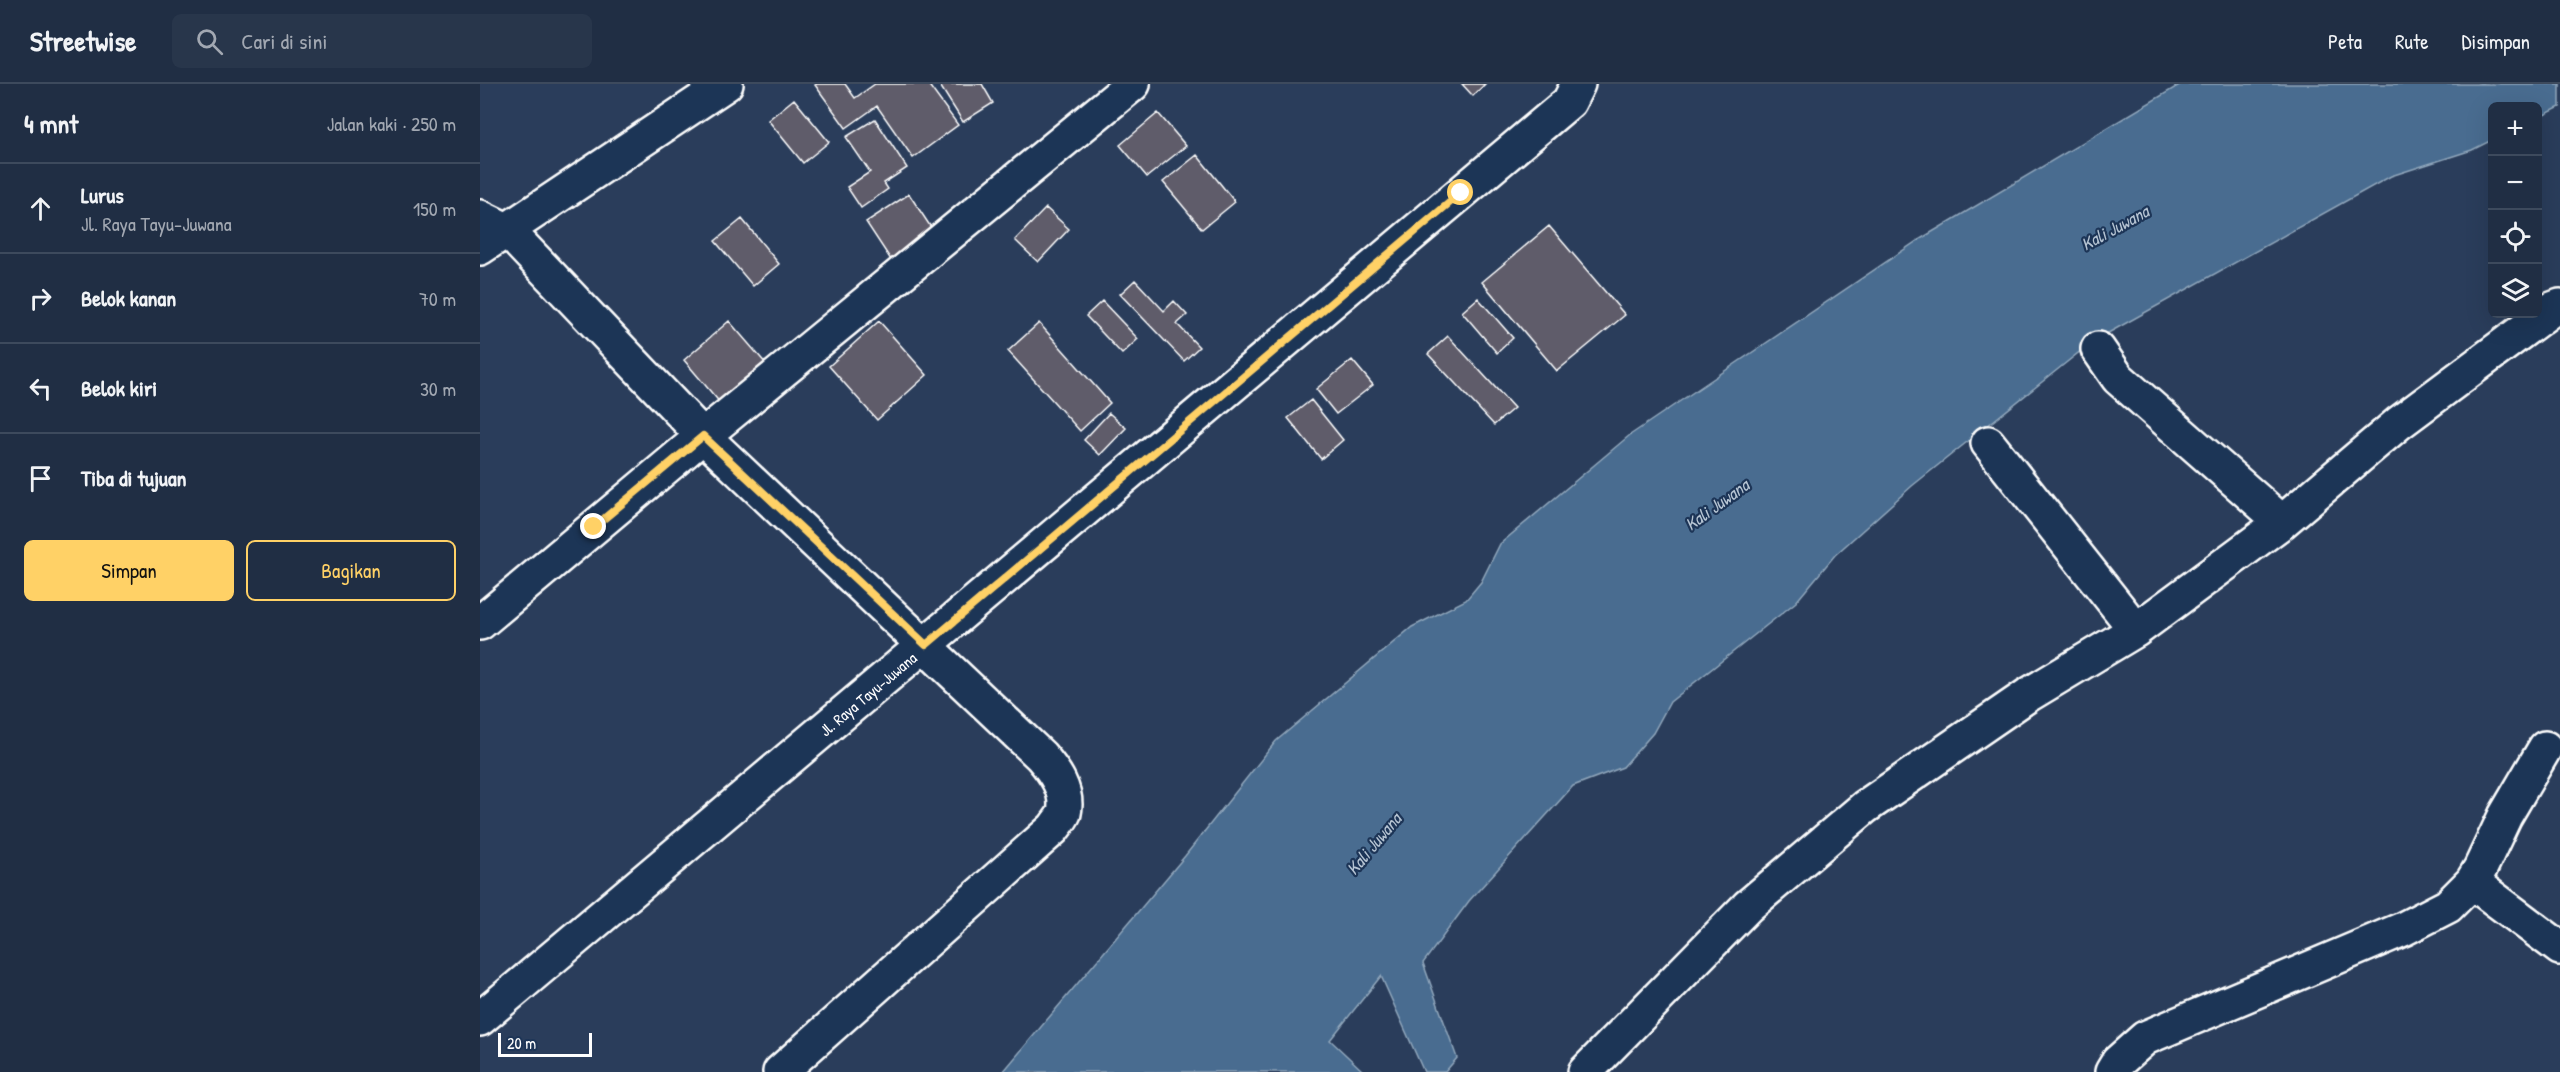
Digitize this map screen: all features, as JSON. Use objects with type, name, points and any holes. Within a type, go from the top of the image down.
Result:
[{"type":"street","points":[[480,248],[493,223],[726,84]]},
{"type":"street","points":[[480,624],[703,436],[1133,84]]},
{"type":"street","name":"Jl. Raya Tayu-Juwana","points":[[480,1019],[1569,102],[1578,84]]},
{"type":"street","points":[[493,223],[703,436],[926,645],[1055,772],[1063,790],[1064,813],[1053,829],[780,1072]]},
{"type":"street","points":[[1585,1072],[1748,906],[1865,807],[2028,694],[2136,630],[2283,522],[2399,423],[2552,309],[2560,306]]},
{"type":"street","points":[[2098,350],[2118,378],[2150,408],[2192,441],[2283,522]]},
{"type":"street","points":[[1988,444],[2136,630]]},
{"type":"street","points":[[2112,1072],[2118,1062],[2145,1038],[2403,929],[2448,906],[2472,882],[2545,747]]},
{"type":"street","points":[[2472,882],[2560,948]]},
{"type":"water","name":"Kali Juwana","points":[[2181,84],[2560,84],[2560,107],[2542,116],[2542,102],[2488,102],[2488,142],[2472,150],[2391,176],[2092,342],[1912,486],[1835,555],[1796,602],[1670,702],[1653,733],[1623,767],[1573,786],[1469,901],[1423,963],[1457,1058],[1445,1072],[1424,1072],[1381,976],[1330,1040],[1364,1072],[1003,1072],[1185,856],[1276,741],[1412,627],[1466,600],[1481,582],[1500,544],[1630,435],[1917,241]]},
{"type":"building","points":[[845,84],[855,98],[875,84],[928,84],[958,125],[913,158],[877,106],[846,128],[815,85]]},
{"type":"building","points":[[939,84],[982,84],[993,103],[963,122]]},
{"type":"building","points":[[1462,84],[1485,84],[1473,96]]},
{"type":"building","points":[[794,99],[829,142],[803,163],[768,120]]},
{"type":"building","points":[[1158,113],[1186,146],[1147,177],[1120,145]]},
{"type":"building","points":[[875,119],[907,168],[884,183],[888,189],[861,208],[847,187],[870,172],[846,137]]},
{"type":"building","points":[[1197,155],[1235,202],[1202,229],[1163,182]]},
{"type":"building","points":[[909,194],[938,238],[895,266],[866,222]]},
{"type":"building","points":[[1046,208],[1069,229],[1038,262],[1015,240]]},
{"type":"building","points":[[742,219],[779,264],[753,286],[715,241]]},
{"type":"building","points":[[1549,226],[1625,315],[1557,371],[1482,282]]},
{"type":"building","points":[[1135,280],[1164,311],[1174,301],[1187,315],[1177,324],[1199,347],[1184,361],[1120,294]]},
{"type":"building","points":[[1478,298],[1513,338],[1497,353],[1462,312]]},
{"type":"building","points":[[1102,301],[1138,339],[1122,354],[1086,316]]},
{"type":"building","points":[[729,321],[773,372],[727,411],[684,360]]},
{"type":"building","points":[[879,321],[927,375],[877,420],[829,366]]},
{"type":"building","points":[[1039,323],[1110,403],[1080,431],[1008,351]]},
{"type":"building","points":[[1448,336],[1514,408],[1494,425],[1428,354]]},
{"type":"building","points":[[1352,360],[1373,385],[1336,414],[1316,389]]},
{"type":"building","points":[[1311,400],[1343,440],[1321,459],[1288,418]]},
{"type":"building","points":[[1109,413],[1126,428],[1100,455],[1084,440]]},
{"type":"route","points":[[594,527],[703,436],[926,645],[1461,193]]}]
